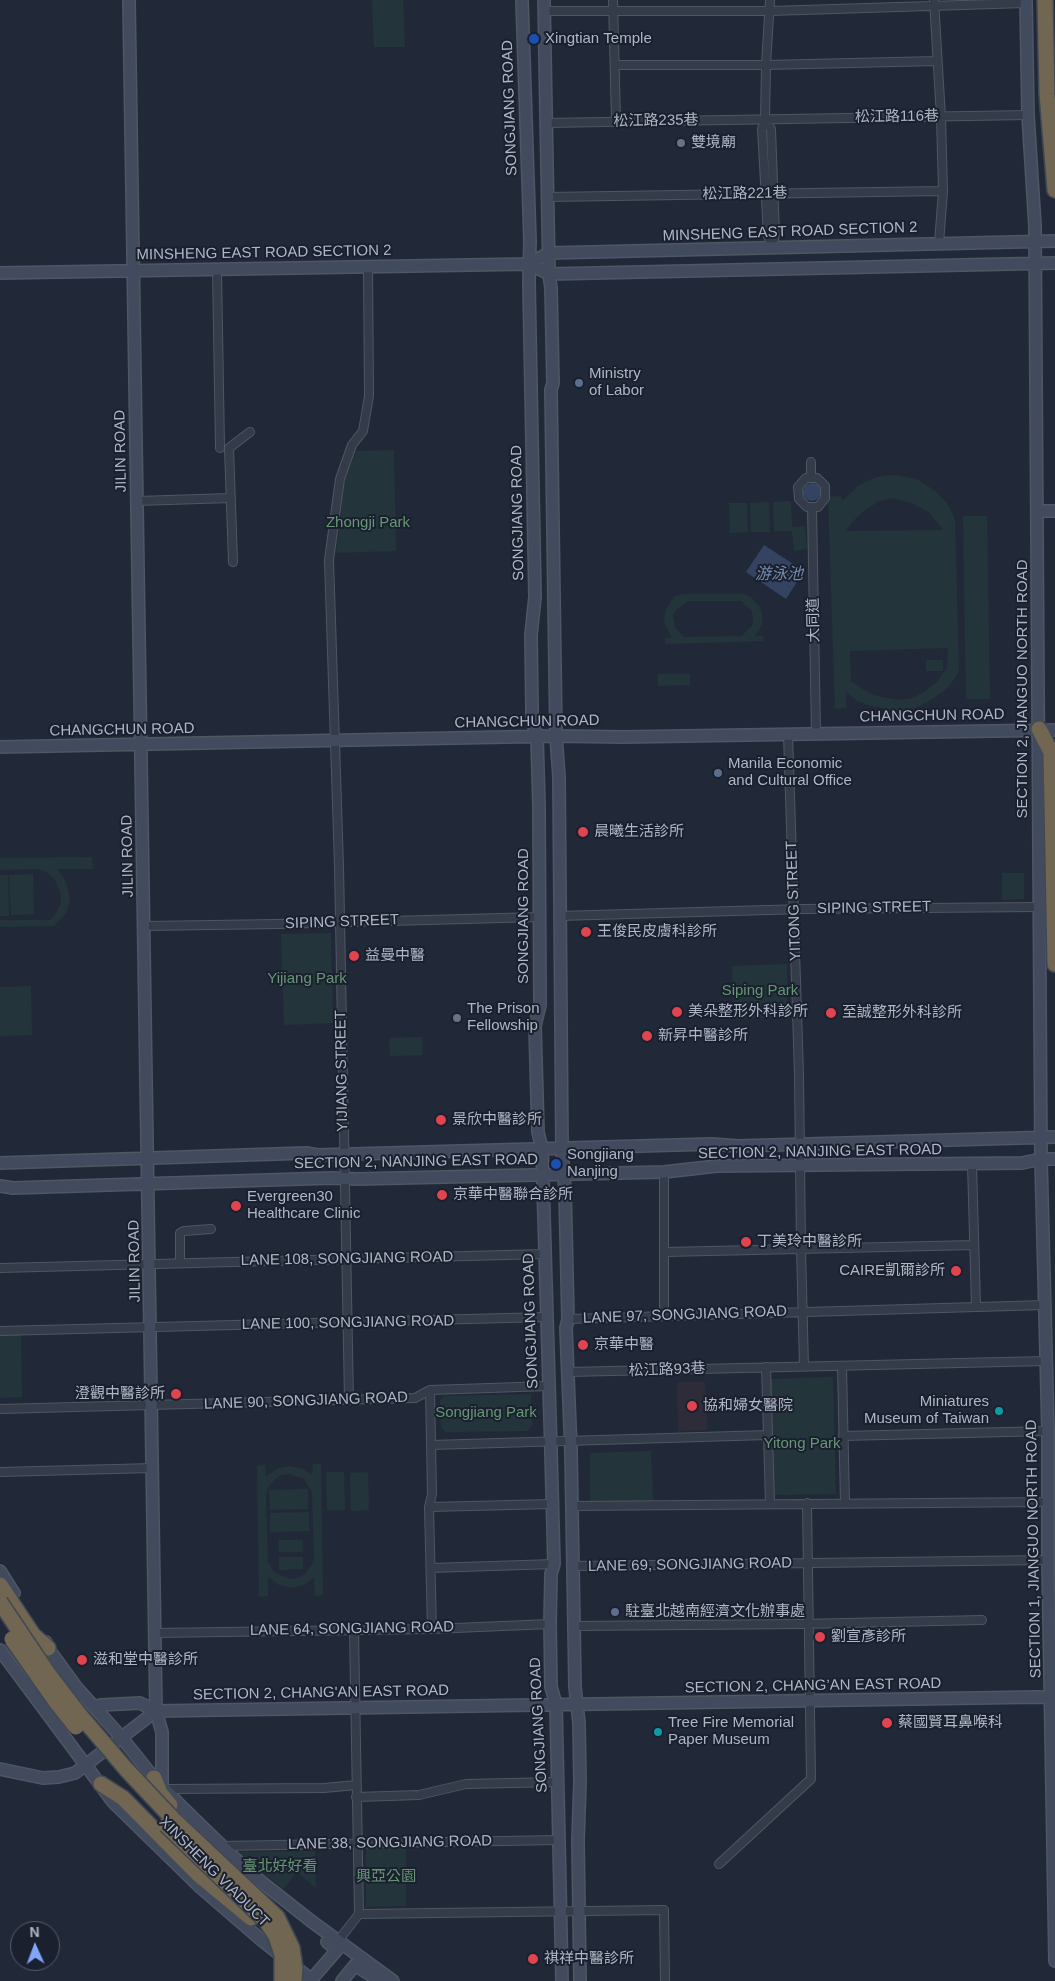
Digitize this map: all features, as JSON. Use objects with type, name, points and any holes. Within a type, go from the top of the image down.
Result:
[{"type":"highway","points":[[1045,0],[1047,94],[1055,190]]},
{"type":"highway","points":[[1039,729],[1051,752],[1055,964]]},
{"type":"highway","points":[[0,1584],[33,1636],[48,1648]]},
{"type":"highway","points":[[0,1602],[47,1672],[79,1714],[126,1769],[174,1819],[277,1917],[292,1948],[295,1968],[294,1981]]},
{"type":"highway","points":[[0,1621],[56,1702],[119,1777],[186,1845],[266,1921],[276,1936],[282,1955],[281,1981]]},
{"type":"highway","points":[[101,1784],[123,1798],[199,1875],[259,1926],[273,1946],[281,1981]]},
{"type":"highway","points":[[160,1784],[160,1793],[170,1805],[263,1890],[287,1916],[302,1950],[304,1970],[309,1981]]},
{"type":"street","name":"JILIN ROAD","points":[[129,0],[156,1711],[162,1732],[160,1784]]},
{"type":"street","name":"SONGJIANG ROAD","points":[[522,0],[535,597],[531,636],[532,720],[537,737],[540,1005],[535,1026],[538,1132],[542,1149],[551,1441],[554,1564],[550,1574],[551,1687],[556,1704],[562,1981]]},
{"type":"street","points":[[613,0],[616,122]]},
{"type":"street","points":[[770,0],[765,120],[762,129],[770,194],[768,236],[772,248]]},
{"type":"street","points":[[580,1981],[579,1723],[576,1704],[566,1328],[568,1319],[562,1174],[559,756],[556,736],[551,390],[553,374],[552,288],[549,274],[544,6],[613,10],[770,11],[934,3],[1026,2]]},
{"type":"street","name":"SECTION 2, JIANGUO NORTH ROAD","points":[[1026,2],[1028,115],[1034,241],[1038,510],[1041,1138]]},
{"type":"street","points":[[934,3],[941,117],[942,191],[938,243]]},
{"type":"street","points":[[615,65],[766,65],[937,61]]},
{"type":"street","name":"松江路116巷","points":[[765,120],[1028,115]]},
{"type":"street","name":"松江路235巷","points":[[546,123],[765,120]]},
{"type":"street","name":"松江路221巷","points":[[548,198],[942,191]]},
{"type":"street","name":"MINSHENG EAST ROAD SECTION 2","points":[[529,264],[549,252],[1055,240]]},
{"type":"street","name":"MINSHENG EAST ROAD SECTION 2","points":[[0,273],[529,264],[549,274],[1055,263]]},
{"type":"street","name":"YIJIANG STREET","points":[[349,1400],[336,742],[329,560],[340,479],[352,445],[363,431],[369,396],[368,266]]},
{"type":"street","points":[[217,269],[220,448]]},
{"type":"street","points":[[233,562],[229,448],[250,432]]},
{"type":"street","points":[[811,462],[811,478]]},
{"type":"street","points":[[806,478],[817,478],[825,486],[825,498],[818,507],[812,507],[807,507],[799,499],[798,487],[806,478]]},
{"type":"street","points":[[137,501],[231,498]]},
{"type":"street","name":"大同道","points":[[812,507],[816,734]]},
{"type":"street","points":[[1038,510],[1055,511]]},
{"type":"street","name":"CHANGCHUN ROAD","points":[[0,748],[556,736],[1055,730]]},
{"type":"street","name":"YITONG STREET","points":[[788,734],[800,1074],[799,1144],[804,1367]]},
{"type":"street","name":"SIPING STREET","points":[[559,916],[794,909],[1039,907]]},
{"type":"street","name":"SIPING STREET","points":[[144,926],[539,917]]},
{"type":"street","name":"SECTION 1, JIANGUO NORTH ROAD","points":[[1041,1138],[1047,1361],[1048,1560],[1053,1698],[1055,1961]]},
{"type":"street","name":"SECTION 2, NANJING EAST ROAD","points":[[0,1163],[148,1160],[166,1157],[306,1153],[318,1155],[712,1144],[738,1146],[1055,1138]]},
{"type":"street","name":"SECTION 2, NANJING EAST ROAD","points":[[0,1186],[13,1188],[129,1186],[148,1183],[664,1172],[717,1166],[1022,1163],[1041,1159],[1055,1159]]},
{"type":"street","points":[[972,1164],[976,1306]]},
{"type":"street","points":[[664,1172],[664,1316]]},
{"type":"street","points":[[180,1264],[180,1233],[210,1229]]},
{"type":"street","points":[[665,1252],[974,1246]]},
{"type":"street","name":"LANE 108, SONGJIANG ROAD","points":[[0,1268],[544,1254]]},
{"type":"street","name":"LANE 97, SONGJIANG ROAD","points":[[568,1319],[1045,1305]]},
{"type":"street","name":"LANE 100, SONGJIANG ROAD","points":[[0,1331],[546,1317]]},
{"type":"street","points":[[770,1503],[766,1368],[1047,1361]]},
{"type":"street","points":[[842,1366],[845,1503]]},
{"type":"street","name":"松江路93巷","points":[[568,1372],[766,1368]]},
{"type":"street","name":"LANE 90, SONGJIANG ROAD","points":[[0,1409],[415,1398],[430,1390],[549,1386]]},
{"type":"street","points":[[430,1390],[432,1494],[429,1507],[432,1629]]},
{"type":"street","points":[[843,1436],[1048,1430]]},
{"type":"street","points":[[431,1445],[768,1435]]},
{"type":"street","points":[[0,1472],[153,1468]]},
{"type":"street","points":[[572,1506],[1048,1502]]},
{"type":"street","points":[[719,1864],[811,1778],[807,1503]]},
{"type":"street","points":[[429,1507],[552,1504]]},
{"type":"street","name":"LANE 69, SONGJIANG ROAD","points":[[573,1566],[1048,1560]]},
{"type":"street","points":[[431,1568],[554,1564]]},
{"type":"street","points":[[0,1571],[45,1640],[48,1648],[78,1688],[160,1784],[249,1872],[393,1981]]},
{"type":"street","points":[[574,1626],[982,1620]]},
{"type":"street","name":"LANE 64, SONGJIANG ROAD","points":[[155,1633],[432,1629],[550,1624]]},
{"type":"street","points":[[338,1941],[358,1914],[354,1629]]},
{"type":"street","points":[[0,1650],[113,1802],[200,1887],[309,1981],[337,1950],[309,1929],[280,1897]]},
{"type":"street","name":"SECTION 2, CHANG’AN EAST ROAD","points":[[576,1704],[1053,1698]]},
{"type":"street","name":"SECTION 2, CHANG'AN EAST ROAD","points":[[95,1707],[140,1703],[156,1711],[576,1704]]},
{"type":"street","points":[[0,1769],[36,1777],[51,1778],[75,1773],[156,1711]]},
{"type":"street","points":[[356,1797],[419,1795],[466,1784],[557,1782]]},
{"type":"street","points":[[160,1784],[324,1788],[356,1785]]},
{"type":"street","name":"LANE 38, SONGJIANG ROAD","points":[[222,1846],[559,1840]]},
{"type":"street","points":[[358,1914],[664,1910],[665,1981]]},
{"type":"street","points":[[276,1981],[281,1955]]},
{"type":"street","points":[[342,1981],[355,1965],[380,1981]]},
{"type":"shaded area","name":"協和婦女醫院","points":[[677,1382],[705,1382],[707,1430],[678,1431]]},
{"type":"green space","points":[[372,0],[403,0],[405,47],[374,47]]},
{"type":"green space","name":"Zhongji Park","points":[[394,450],[396,551],[336,553],[345,480],[356,451]]},
{"type":"green space","points":[[893,475],[917,479],[935,491],[947,503],[955,519],[959,672],[947,689],[915,708],[898,711],[871,706],[857,701],[846,692],[846,708],[835,709],[828,497],[841,496],[842,501],[859,485],[877,477]],"holes":[[[894,498],[914,504],[930,513],[943,530],[846,531],[864,511],[879,501]],[[948,648],[947,667],[937,682],[913,698],[898,700],[877,696],[867,692],[851,681],[850,651]]]},
{"type":"green space","points":[[791,501],[792,527],[805,526],[807,549],[794,551],[792,531],[774,531],[773,502]]},
{"type":"green space","points":[[769,502],[770,532],[751,532],[750,503]]},
{"type":"green space","points":[[729,503],[747,503],[748,532],[730,533]]},
{"type":"green space","points":[[963,516],[987,516],[990,699],[966,699]]},
{"type":"green space","points":[[682,594],[743,594],[752,598],[760,607],[762,616],[762,625],[755,636],[763,636],[764,641],[665,644],[665,638],[672,638],[664,622],[665,611],[674,597]],"holes":[[[689,601],[741,601],[751,610],[753,616],[753,624],[742,636],[684,637],[675,627],[673,615],[676,610]]]},
{"type":"green space","points":[[926,660],[943,660],[943,671],[926,671]]},
{"type":"green space","points":[[658,674],[690,674],[690,685],[658,686]]},
{"type":"green space","points":[[92,857],[93,869],[58,869],[67,884],[70,899],[66,913],[54,926],[0,927],[0,920],[50,920],[61,903],[61,894],[54,878],[46,872],[38,869],[0,870],[0,858]]},
{"type":"green space","points":[[1002,873],[1024,873],[1024,899],[1002,900]]},
{"type":"green space","points":[[33,874],[34,914],[11,915],[9,875]]},
{"type":"green space","points":[[0,875],[8,875],[9,916],[0,916]]},
{"type":"green space","name":"Yijiang Park","points":[[331,933],[333,1023],[284,1025],[281,934]]},
{"type":"green space","name":"Siping Park","points":[[787,964],[787,1010],[782,1017],[734,1019],[732,966]]},
{"type":"green space","points":[[31,986],[32,1035],[0,1036],[0,987]]},
{"type":"green space","points":[[422,1037],[423,1055],[390,1056],[389,1038]]},
{"type":"green space","points":[[21,1334],[22,1397],[0,1398],[0,1335]]},
{"type":"green space","name":"Yitong Park","points":[[833,1377],[836,1494],[774,1495],[771,1379]]},
{"type":"green space","name":"Songjiang Park","points":[[531,1394],[532,1426],[527,1431],[446,1432],[441,1427],[440,1400],[444,1396]]},
{"type":"green space","points":[[651,1451],[653,1501],[590,1502],[590,1453]]},
{"type":"green space","points":[[313,1464],[321,1464],[323,1595],[315,1596],[314,1577],[306,1584],[292,1588],[279,1585],[268,1577],[268,1596],[259,1597],[257,1466],[265,1465],[266,1476],[279,1468],[290,1466],[303,1469],[312,1475]],"holes":[[[289,1474],[304,1479],[312,1492],[314,1558],[306,1573],[300,1577],[290,1579],[275,1573],[268,1562],[266,1497],[268,1488],[281,1475]]]},
{"type":"green space","points":[[326,1472],[344,1472],[345,1510],[327,1510]]},
{"type":"green space","points":[[368,1472],[369,1510],[351,1511],[350,1473]]},
{"type":"green space","points":[[308,1489],[308,1509],[270,1510],[269,1490]]},
{"type":"green space","points":[[309,1512],[309,1531],[270,1532],[270,1513]]},
{"type":"green space","points":[[278,1540],[302,1540],[303,1552],[279,1552]]},
{"type":"green space","points":[[279,1557],[303,1557],[303,1569],[279,1570]]},
{"type":"green space","name":"興亞公園","points":[[406,1847],[406,1906],[366,1907],[366,1848]]},
{"type":"green space","name":"臺北好好看","points":[[315,1851],[316,1888],[297,1872],[283,1889],[238,1852]]},
{"type":"water","points":[[812,483],[818,486],[821,492],[818,498],[812,501],[806,498],[803,492],[806,486]]},
{"type":"water","name":"游泳池","points":[[764,545],[804,571],[786,599],[746,572]]},
{"type":"place","name":"Xingtian Temple","points":[[534,39]]},
{"type":"place","name":"雙境廟","points":[[681,143]]},
{"type":"place","name":"Ministry of Labor","points":[[579,383]]},
{"type":"place","name":"Manila Economic and Cultural Office","points":[[718,773]]},
{"type":"place","name":"晨曦生活診所","points":[[583,832]]},
{"type":"place","name":"王俊民皮膚科診所","points":[[586,932]]},
{"type":"place","name":"益曼中醫","points":[[354,956]]},
{"type":"place","name":"美朵整形外科診所","points":[[677,1012]]},
{"type":"place","name":"至誠整形外科診所","points":[[831,1013]]},
{"type":"place","name":"The Prison Fellowship","points":[[457,1018]]},
{"type":"place","name":"新昇中醫診所","points":[[647,1036]]},
{"type":"place","name":"景欣中醫診所","points":[[441,1120]]},
{"type":"place","name":"Songjiang Nanjing","points":[[556,1164]]},
{"type":"place","name":"京華中醫聯合診所","points":[[442,1195]]},
{"type":"place","name":"Evergreen30 Healthcare Clinic","points":[[236,1206]]},
{"type":"place","name":"丁美玲中醫診所","points":[[746,1242]]},
{"type":"place","name":"CAIRE凱爾診所","points":[[956,1271]]},
{"type":"place","name":"京華中醫","points":[[583,1345]]},
{"type":"place","name":"澄觀中醫診所","points":[[176,1394]]},
{"type":"place","name":"協和婦女醫院","points":[[692,1406]]},
{"type":"place","name":"Miniatures Museum of Taiwan","points":[[999,1411]]},
{"type":"place","name":"駐臺北越南經濟文化辦事處","points":[[615,1612]]},
{"type":"place","name":"劉宣彥診所","points":[[820,1637]]},
{"type":"place","name":"滋和堂中醫診所","points":[[82,1660]]},
{"type":"place","name":"蔡國賢耳鼻喉科","points":[[887,1723]]},
{"type":"place","name":"Tree Fire Memorial Paper Museum","points":[[658,1732]]},
{"type":"place","name":"祺祥中醫診所","points":[[533,1959]]}]
